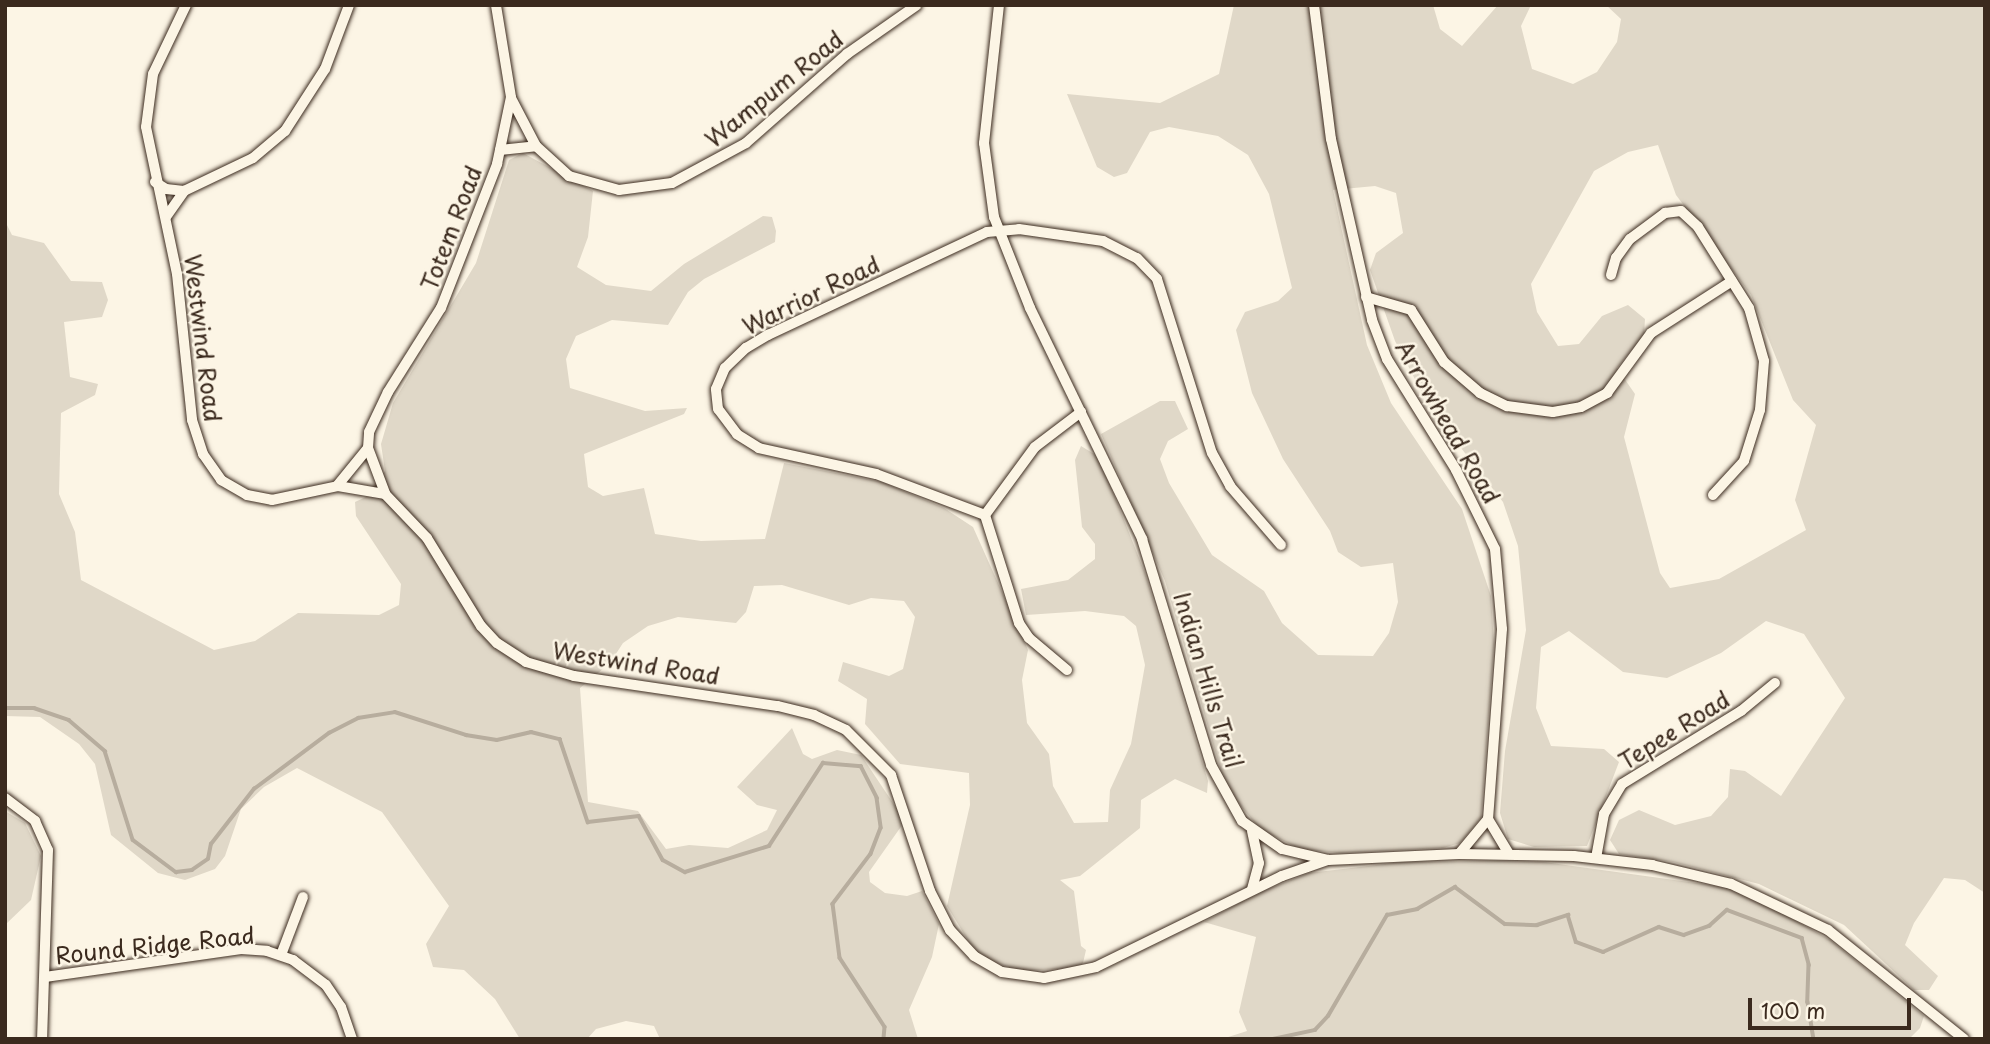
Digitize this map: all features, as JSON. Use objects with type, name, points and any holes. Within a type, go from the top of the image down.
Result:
[{"type":"street","name":"Westwind Road","points":[[186,5],[165,43],[147,101],[146,131],[177,274],[192,420],[210,467],[233,488],[261,499],[283,500],[337,486],[359,486],[385,494],[427,538],[481,626],[518,658],[574,676],[796,710],[831,722],[860,740],[899,791],[937,908],[962,946],[986,964],[1030,978],[1074,974],[1252,890],[1328,860]]},
{"type":"street","points":[[166,217],[184,191],[253,158],[285,131],[326,69],[349,5]]},
{"type":"street","name":"Totem Road","points":[[337,486],[368,447],[378,409],[441,308],[463,261],[500,150],[511,97],[496,5]]},
{"type":"street","name":"Wampum Road","points":[[511,97],[536,146],[560,170],[597,187],[630,190],[682,179],[746,143],[847,54],[916,5]]},
{"type":"street","name":"Indian Hills Trail","points":[[999,5],[984,143],[999,230],[1152,564],[1211,765],[1227,800],[1251,830],[1282,849],[1328,860],[1509,853],[1596,858],[1689,872],[1793,909],[1853,948],[1964,1039]]},
{"type":"street","name":"Arrowhead Road","points":[[1314,5],[1331,139],[1366,297],[1387,359],[1478,509],[1497,557],[1502,629],[1488,819]]},
{"type":"street","points":[[500,150],[536,146]]},
{"type":"street","points":[[155,182],[166,189],[184,191]]},
{"type":"street","points":[[1611,275],[1616,258],[1630,239],[1665,213],[1681,211],[1698,227],[1755,323],[1763,382],[1760,410],[1745,461],[1713,495]]},
{"type":"street","points":[[999,230],[1019,229],[1103,241],[1129,252],[1151,271],[1167,302],[1196,410],[1216,462],[1245,506],[1281,545]]},
{"type":"street","name":"Warrior Road","points":[[985,515],[876,474],[759,448],[729,426],[716,397],[725,368],[746,348],[999,230]]},
{"type":"street","points":[[1366,297],[1411,310],[1444,362],[1480,393],[1507,407],[1553,412],[1581,407],[1606,393],[1651,333],[1732,281]]},
{"type":"street","points":[[1067,670],[1036,645],[1019,623],[985,515],[1035,447],[1081,412]]},
{"type":"street","points":[[368,447],[385,494]]},
{"type":"street","name":"Tepee Road","points":[[1596,858],[1604,814],[1622,784],[1741,711],[1775,683]]},
{"type":"street","points":[[5,798],[35,821],[47,842],[42,1039]]},
{"type":"street","points":[[1459,854],[1488,819],[1509,853]]},
{"type":"street","points":[[1251,830],[1259,863],[1252,890]]},
{"type":"street","points":[[281,955],[303,897]]},
{"type":"street","name":"Round Ridge Road","points":[[45,976],[241,949],[281,955],[305,966],[326,985],[341,1007],[352,1039]]},
{"type":"shaded area","points":[[1234,5],[1433,5],[1440,29],[1462,46],[1498,5],[1531,5],[1521,26],[1532,69],[1573,84],[1597,72],[1617,42],[1621,19],[1606,5],[1985,5],[1985,893],[1965,880],[1944,878],[1914,923],[1905,945],[1938,976],[1929,990],[1914,990],[1844,925],[1759,884],[1673,862],[1619,854],[1610,840],[1619,820],[1639,810],[1675,825],[1711,816],[1728,797],[1730,769],[1745,771],[1781,796],[1845,698],[1804,634],[1766,621],[1721,653],[1667,678],[1623,672],[1569,631],[1541,647],[1536,708],[1551,746],[1604,749],[1619,762],[1587,846],[1534,847],[1508,839],[1500,813],[1505,751],[1526,630],[1518,546],[1503,502],[1430,408],[1395,341],[1370,270],[1376,253],[1403,233],[1396,193],[1375,186],[1333,190],[1367,345],[1391,403],[1462,509],[1491,596],[1494,644],[1481,818],[1460,843],[1443,848],[1339,853],[1300,849],[1260,829],[1226,788],[1165,581],[1101,434],[1160,401],[1175,401],[1188,429],[1168,441],[1160,459],[1169,483],[1212,555],[1264,591],[1282,623],[1318,655],[1373,656],[1389,633],[1398,602],[1393,563],[1361,567],[1338,552],[1330,531],[1283,459],[1252,393],[1236,330],[1245,312],[1278,301],[1292,288],[1269,194],[1248,155],[1218,136],[1169,127],[1150,132],[1127,173],[1114,177],[1097,167],[1067,94],[1160,103],[1219,74]],"holes":[[[1658,145],[1676,195],[1751,295],[1793,400],[1816,425],[1795,500],[1806,530],[1719,579],[1670,588],[1660,573],[1624,437],[1635,394],[1617,368],[1644,335],[1645,319],[1628,305],[1602,316],[1579,344],[1558,346],[1537,312],[1531,284],[1594,171],[1628,152]]]},
{"type":"shaded area","points":[[523,153],[593,191],[588,237],[577,267],[606,285],[651,291],[684,264],[763,216],[772,217],[776,231],[775,242],[704,279],[688,292],[668,325],[612,320],[576,336],[566,359],[570,388],[645,411],[687,408],[684,414],[584,454],[588,487],[603,496],[644,488],[655,534],[701,541],[765,539],[784,463],[882,482],[944,508],[973,527],[1028,650],[1022,680],[1027,723],[1049,754],[1053,786],[1074,823],[1108,822],[1110,790],[1131,744],[1145,665],[1136,626],[1124,616],[1085,611],[1026,615],[1021,589],[1068,580],[1095,559],[1095,544],[1082,527],[1075,460],[1081,446],[1099,457],[1145,573],[1208,781],[1207,793],[1175,779],[1141,800],[1140,828],[1080,876],[1060,880],[1074,891],[1081,946],[1086,950],[1083,963],[1076,968],[1022,971],[992,962],[972,947],[947,906],[970,805],[969,773],[900,764],[865,724],[867,699],[838,681],[843,662],[889,676],[903,669],[915,617],[904,601],[871,598],[849,605],[782,585],[754,586],[746,612],[736,623],[678,617],[648,626],[623,643],[610,663],[580,688],[588,802],[638,811],[666,849],[689,845],[728,848],[767,830],[777,810],[757,805],[737,787],[792,728],[803,754],[812,759],[837,750],[861,755],[905,821],[869,872],[870,882],[885,893],[907,896],[922,891],[939,924],[932,957],[909,1010],[918,1039],[660,1039],[654,1026],[626,1021],[596,1029],[587,1039],[520,1039],[495,999],[464,970],[433,967],[426,944],[449,906],[382,812],[297,768],[264,787],[241,809],[225,856],[215,869],[185,880],[158,873],[111,835],[95,764],[79,744],[40,717],[5,716],[5,221],[12,235],[44,243],[71,281],[102,282],[108,300],[102,317],[64,322],[70,377],[98,384],[95,395],[61,413],[59,494],[75,532],[81,580],[214,650],[255,641],[298,613],[379,615],[399,605],[401,584],[356,516],[355,502],[368,496],[385,471],[381,444],[393,403],[476,263],[509,160]]},
{"type":"shaded area","points":[[5,811],[25,823],[41,856],[31,900],[5,925]]},
{"type":"shaded area","points":[[1402,862],[1544,862],[1725,887],[1766,904],[1830,940],[1924,1016],[1920,1028],[1909,1039],[1222,1039],[1247,1031],[1239,1012],[1256,937],[1204,922],[1258,893],[1309,873]]},
{"type":"waterway","points":[[5,708],[34,708],[69,720],[105,751],[133,840],[176,872],[192,870],[208,859],[211,844],[254,789],[329,733],[358,718],[395,712],[466,735],[497,740],[531,732],[560,739],[588,822],[639,816],[663,860],[685,872],[769,846],[823,763],[861,766],[877,798],[881,828],[871,854],[833,904],[840,958],[885,1027],[884,1039]]},
{"type":"waterway","points":[[1273,1039],[1315,1030],[1328,1016],[1387,915],[1417,909],[1455,887],[1505,924],[1537,925],[1568,915],[1576,942],[1603,952],[1659,927],[1684,935],[1709,926],[1727,910],[1802,938],[1809,965],[1808,1002],[1814,1039]]}]
